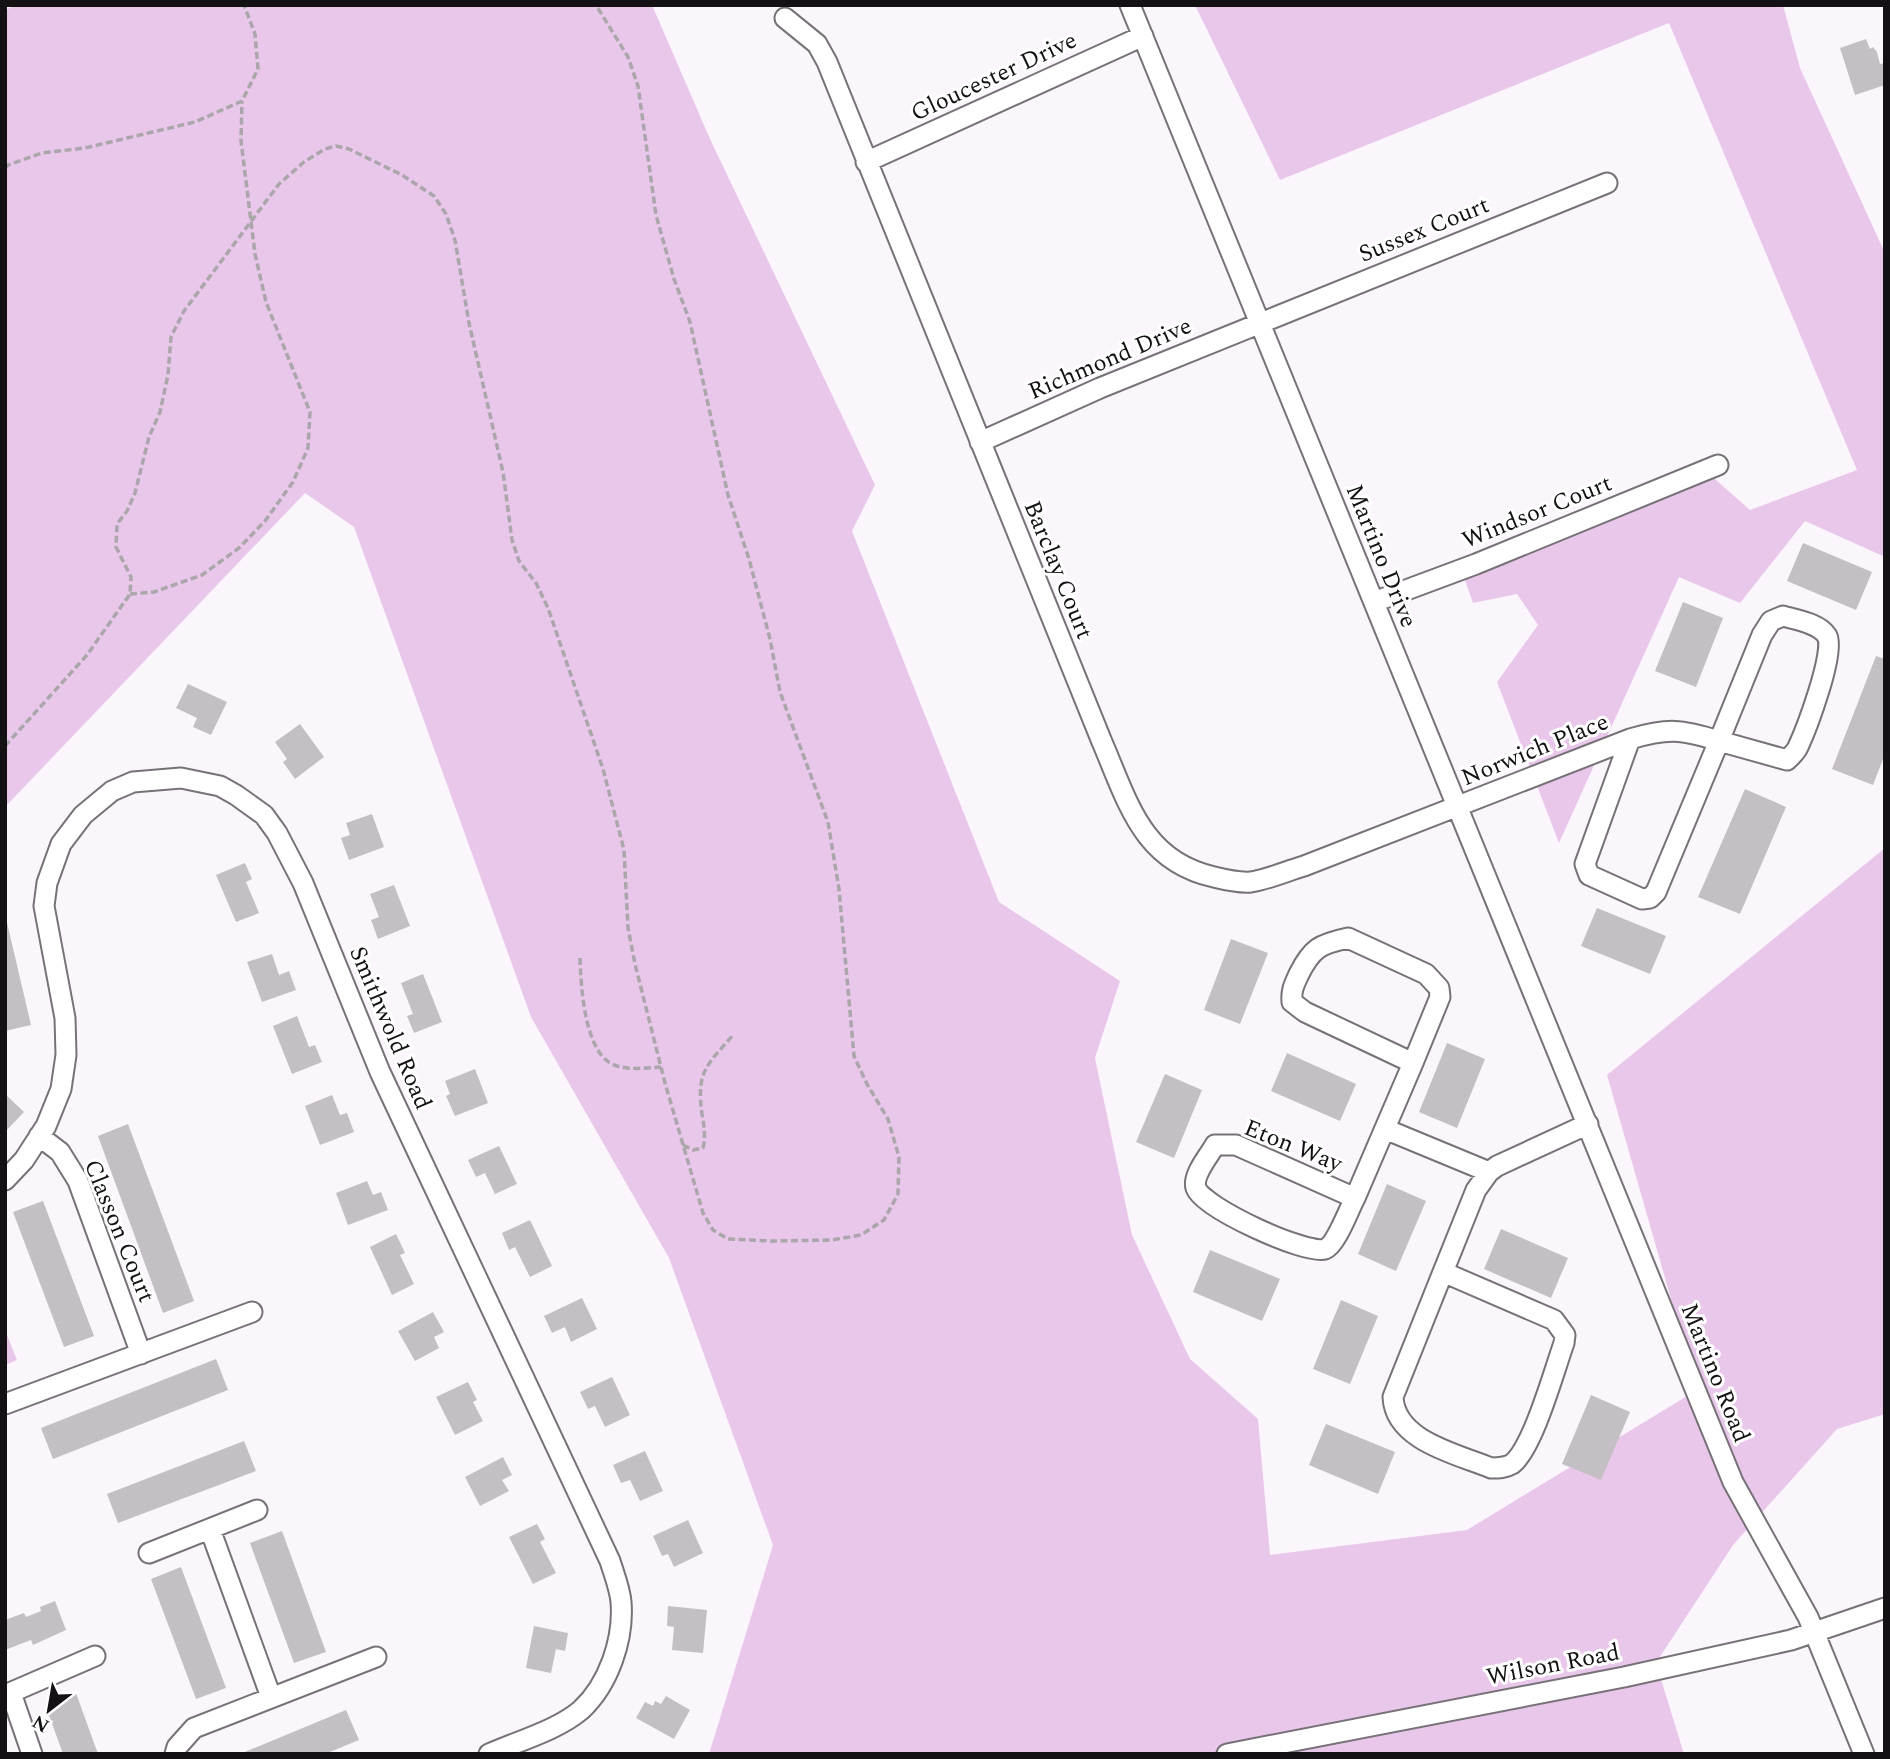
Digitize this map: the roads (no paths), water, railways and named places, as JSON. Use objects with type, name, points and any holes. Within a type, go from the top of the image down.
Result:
[{"type":"street","name":"Martino Drive","points":[[1130,5],[1588,1124]]},
{"type":"street","name":"Barclay Court","points":[[785,18],[817,44],[827,62],[1102,742],[1140,828],[1163,854],[1200,874],[1231,881],[1251,882],[1304,866],[1458,807]]},
{"type":"street","name":"Gloucester Drive","points":[[866,162],[1143,36]]},
{"type":"street","name":"Sussex Court","points":[[1260,323],[1606,183]]},
{"type":"street","name":"Richmond Drive","points":[[980,442],[1100,388],[1260,323]]},
{"type":"street","name":"Windsor Court","points":[[1374,602],[1476,564],[1718,465]]},
{"type":"street","name":"Norwich Place","points":[[1458,807],[1630,739],[1661,730],[1692,733],[1719,741],[1787,760],[1797,749],[1824,674],[1830,646],[1826,635],[1813,624],[1783,616],[1771,621],[1762,635],[1719,741],[1656,892],[1650,898],[1642,899],[1589,875],[1585,864],[1630,739]]},
{"type":"street","name":"Smithwold Road","points":[[5,1180],[24,1160],[40,1136],[61,1089],[66,1055],[65,1018],[44,906],[47,883],[61,844],[83,815],[112,791],[133,782],[181,778],[220,786],[236,795],[264,815],[277,833],[303,883],[380,1072],[610,1561],[621,1599],[621,1629],[614,1657],[597,1689],[581,1710],[556,1726],[489,1754]]},
{"type":"street","name":"Eton Way","points":[[1355,1198],[1236,1145],[1215,1145],[1196,1178],[1196,1188],[1205,1201],[1231,1216],[1304,1248],[1324,1250],[1332,1245],[1355,1198],[1385,1129],[1413,1063],[1440,998],[1439,988],[1426,974],[1348,938],[1326,943],[1307,958],[1292,990],[1292,1002],[1305,1012],[1413,1063]]},
{"type":"street","points":[[1443,1272],[1555,1320],[1565,1335],[1527,1446],[1514,1462],[1504,1468],[1491,1468],[1416,1437],[1398,1419],[1392,1397],[1476,1190],[1497,1166],[1588,1124]]},
{"type":"street","name":"Martino Road","points":[[1588,1124],[1733,1482],[1814,1632],[1864,1754]]},
{"type":"street","points":[[1385,1129],[1489,1172]]},
{"type":"street","name":"Classon Court","points":[[40,1136],[60,1152],[78,1181],[141,1354]]},
{"type":"street","points":[[5,1404],[251,1312]]},
{"type":"street","points":[[149,1553],[257,1510]]},
{"type":"street","points":[[210,1529],[271,1697]]},
{"type":"street","name":"Wilson Road","points":[[1227,1754],[1624,1677],[1791,1640],[1885,1608]]},
{"type":"street","points":[[32,1754],[8,1694],[95,1656]]},
{"type":"street","points":[[175,1754],[177,1747],[194,1728],[376,1657]]}]
